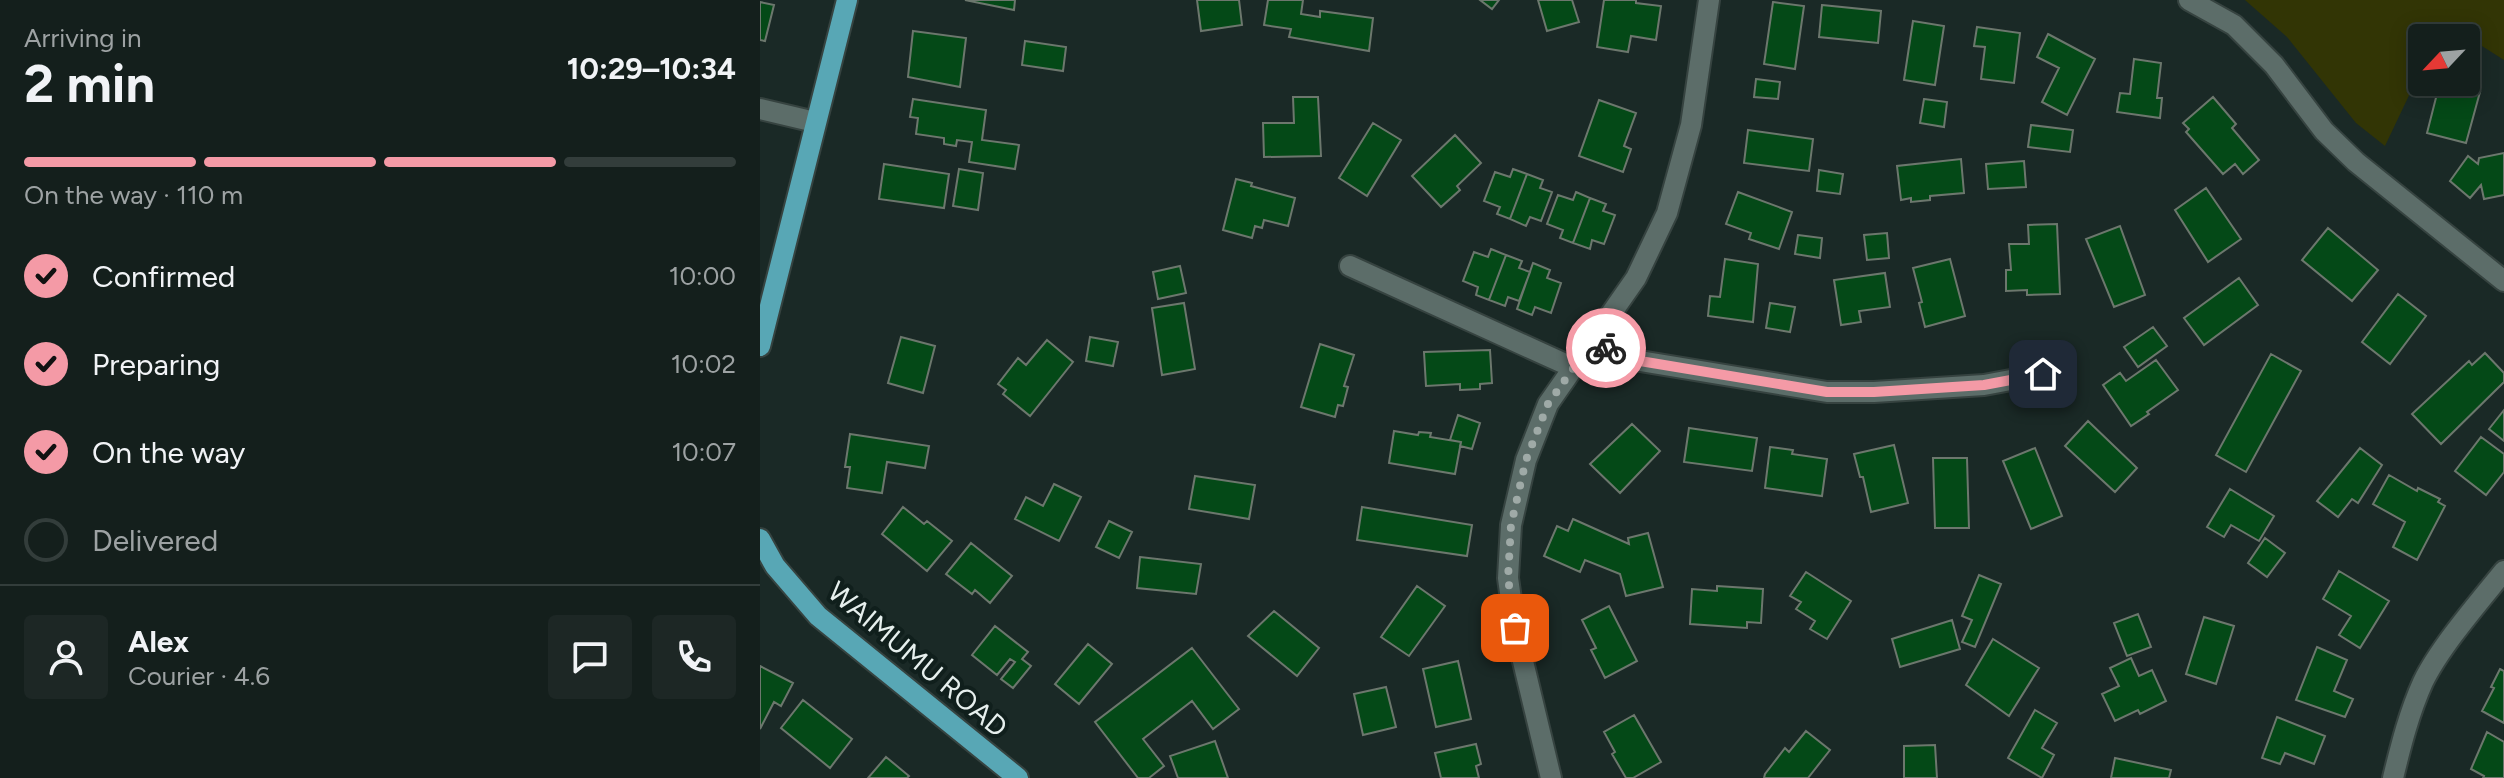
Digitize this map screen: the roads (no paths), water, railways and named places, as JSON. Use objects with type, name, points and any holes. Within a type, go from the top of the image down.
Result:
[{"type":"main road","points":[[760,346],[847,0]]},
{"type":"main road","name":"WAIMUMU ROAD","points":[[760,539],[775,566],[818,616],[1018,778]]},
{"type":"street","points":[[1551,778],[1515,628],[1508,578],[1511,525],[1526,460],[1548,404],[1636,278],[1667,213],[1691,125],[1709,0]]},
{"type":"street","points":[[2189,0],[2234,25],[2274,65],[2324,131],[2356,162],[2504,281]]},
{"type":"street","points":[[760,109],[815,122]]},
{"type":"street","points":[[1350,266],[1574,368]]},
{"type":"street","points":[[1592,342],[1634,360],[1827,392],[1984,385],[2043,374]]},
{"type":"street","points":[[2393,778],[2404,730],[2425,679],[2469,614],[2504,571]]}]
